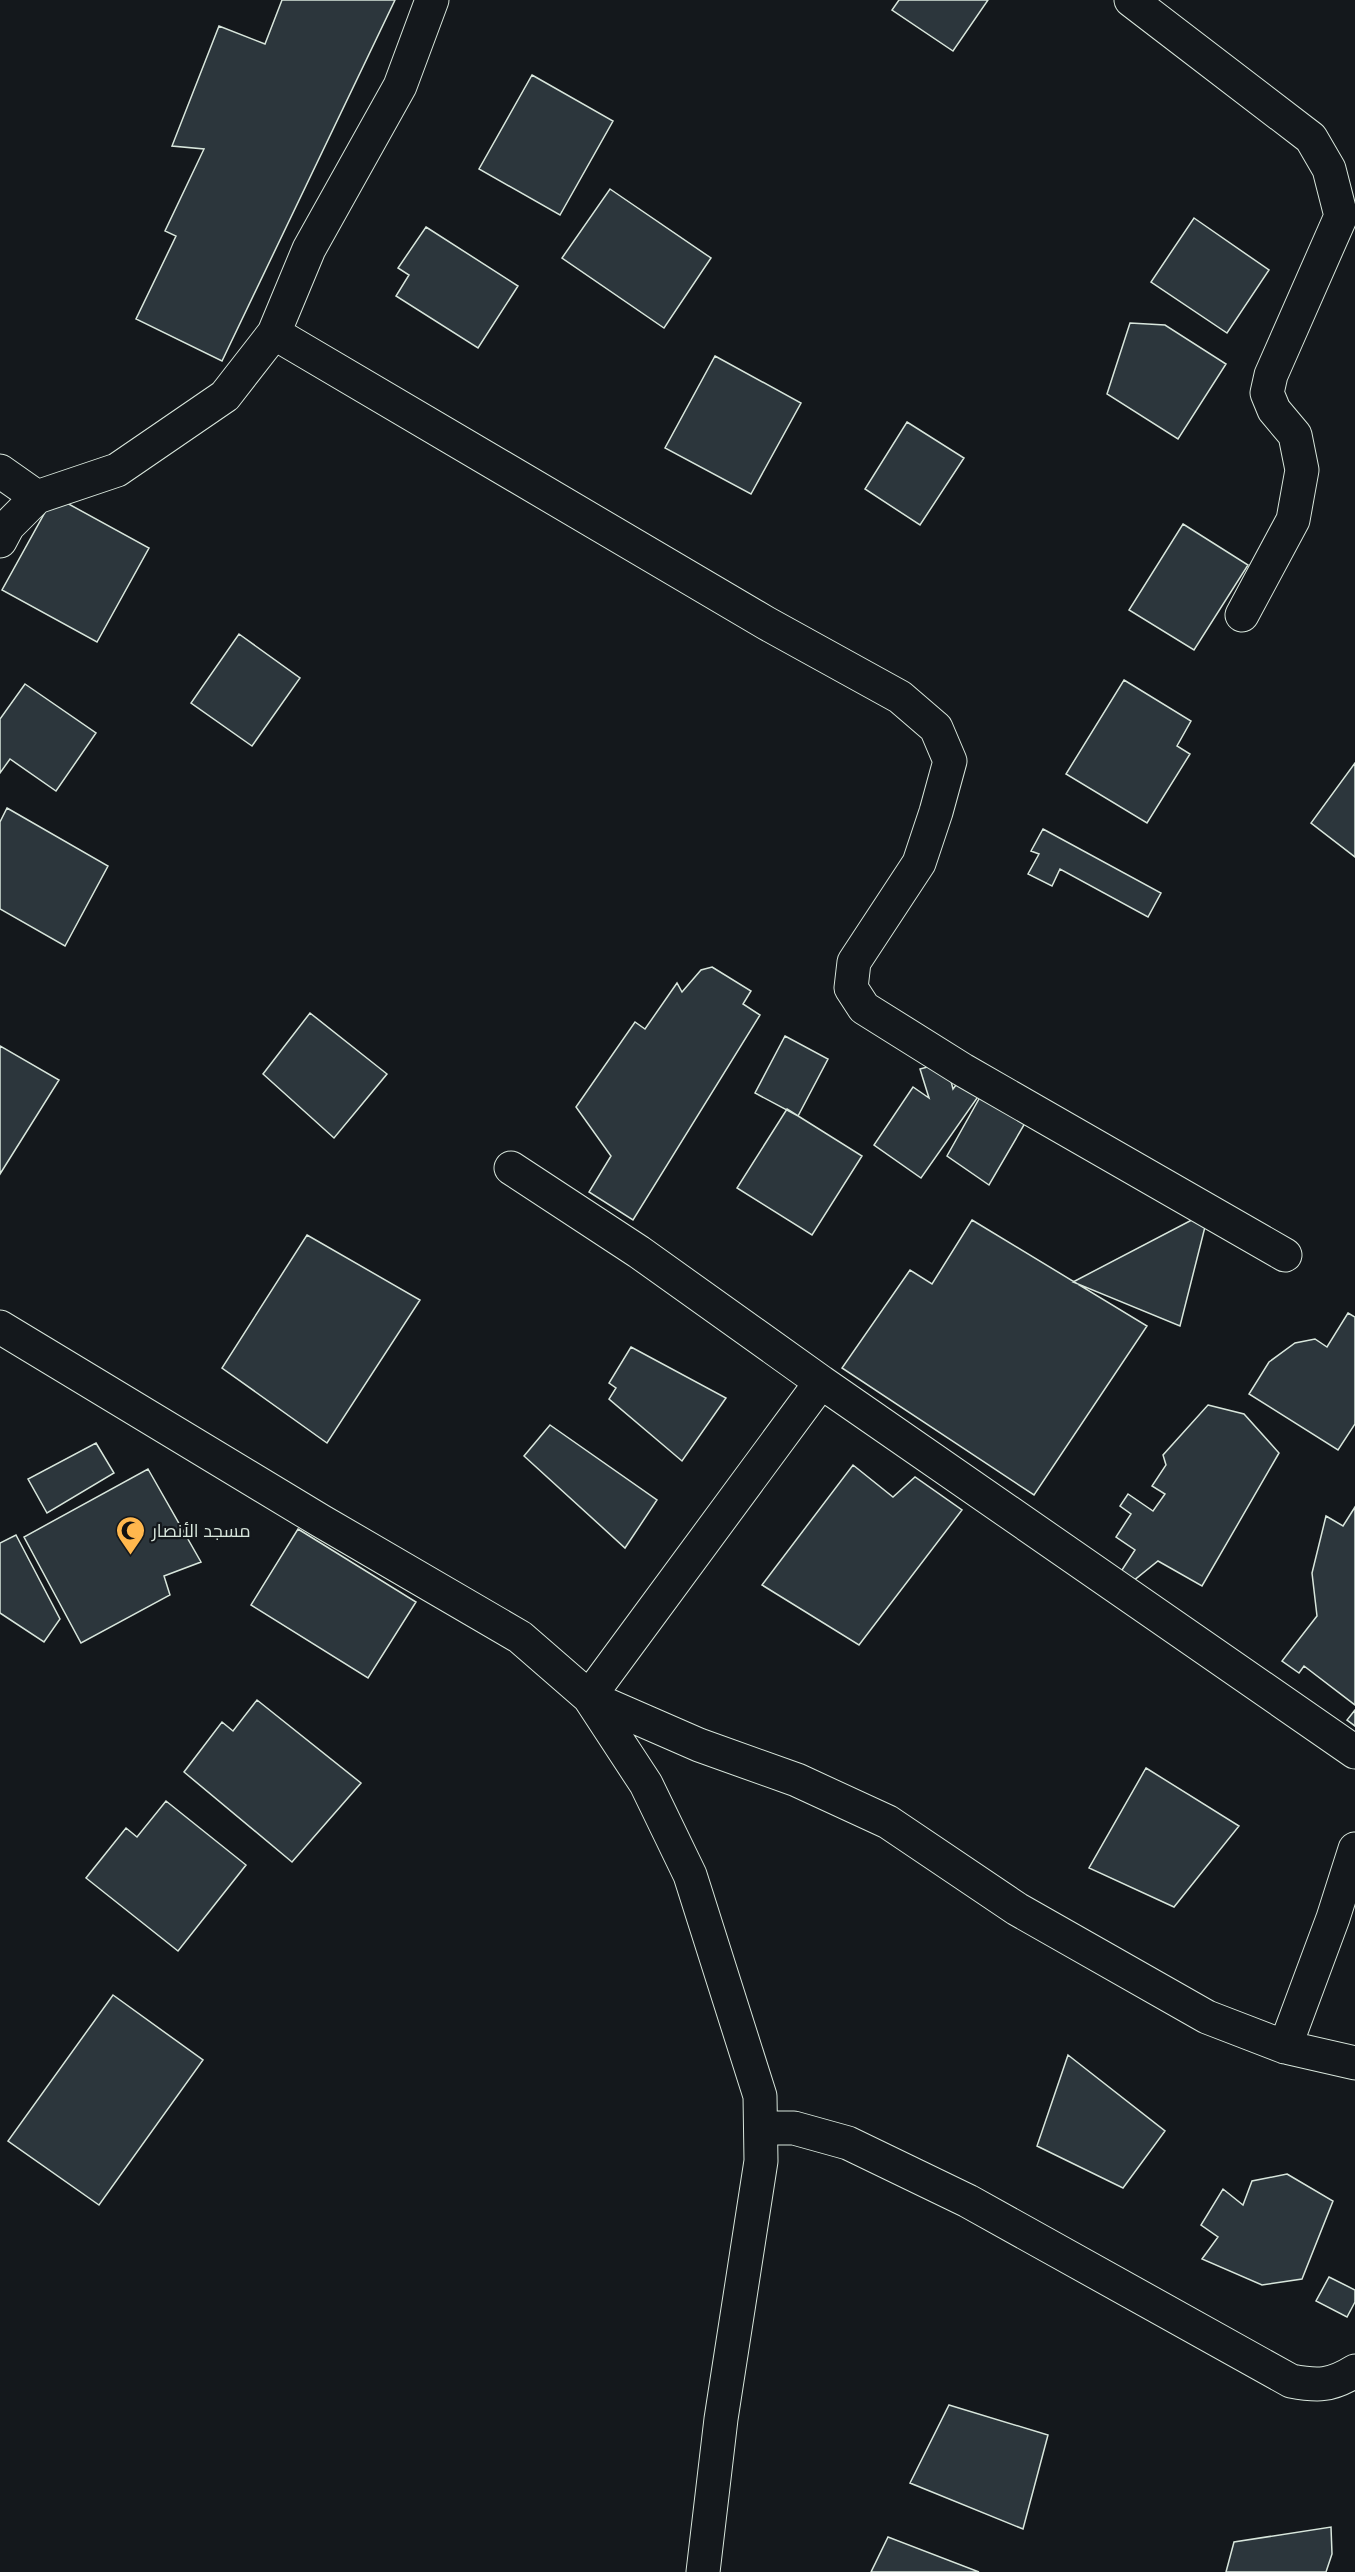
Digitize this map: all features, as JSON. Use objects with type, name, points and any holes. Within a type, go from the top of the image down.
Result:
[{"type":"street","points":[[0,540],[8,526],[37,496],[117,470],[225,396],[274,333],[309,249],[400,86],[432,0]]},
{"type":"street","points":[[1131,0],[1311,138],[1329,169],[1341,216],[1271,375],[1267,393],[1274,410],[1295,435],[1302,470],[1293,520],[1242,615]]},
{"type":"street","points":[[274,333],[766,623],[900,697],[936,728],[950,761],[919,862],[855,962],[851,988],[864,1008],[963,1070],[1285,1255]]},
{"type":"street","points":[[0,471],[37,496]]},
{"type":"street","points":[[511,1168],[639,1252],[821,1382],[1355,1752]]},
{"type":"street","points":[[0,1327],[321,1521],[520,1637],[589,1697],[646,1784],[690,1875],[760,2096],[761,2161],[721,2419],[703,2572]]},
{"type":"street","points":[[589,1697],[821,1382]]},
{"type":"street","points":[[589,1697],[699,1744],[797,1780],[888,1822],[1017,1909],[1197,2012],[1285,2047],[1355,2063]]},
{"type":"street","points":[[1285,2047],[1333,1918],[1355,1849]]},
{"type":"street","points":[[761,2128],[794,2128],[848,2143],[968,2201],[1291,2381],[1314,2386],[1338,2382],[1355,2372]]},
{"type":"building","points":[[282,0],[395,0],[222,361],[136,319],[176,236],[165,231],[204,149],[172,146],[219,26],[265,44]]},
{"type":"building","points":[[899,0],[988,0],[953,51],[892,10]]},
{"type":"building","points":[[532,75],[613,121],[560,215],[479,169]]},
{"type":"building","points":[[610,189],[711,258],[664,328],[562,258]]},
{"type":"building","points":[[1194,218],[1269,270],[1227,333],[1151,282]]},
{"type":"building","points":[[426,227],[518,286],[478,348],[396,296],[409,275],[398,268]]},
{"type":"building","points":[[1130,323],[1165,325],[1226,364],[1178,439],[1107,394]]},
{"type":"building","points":[[715,356],[801,403],[751,494],[665,448]]},
{"type":"building","points":[[907,422],[964,458],[920,525],[865,489]]},
{"type":"building","points":[[54,496],[149,548],[97,642],[2,590]]},
{"type":"building","points":[[1183,524],[1248,565],[1194,650],[1129,610]]},
{"type":"building","points":[[239,634],[300,678],[252,746],[191,703]]},
{"type":"building","points":[[1124,680],[1191,721],[1177,746],[1190,754],[1147,823],[1066,774]]},
{"type":"building","points":[[25,684],[96,733],[56,791],[10,759],[0,773],[0,719]]},
{"type":"building","points":[[1355,763],[1355,857],[1311,823]]},
{"type":"building","points":[[7,808],[108,866],[65,946],[0,909],[0,822]]},
{"type":"building","points":[[1043,829],[1161,893],[1148,917],[1060,869],[1052,886],[1028,874],[1039,854],[1031,851]]},
{"type":"building","points":[[712,967],[751,991],[743,1004],[760,1015],[633,1220],[589,1192],[611,1156],[576,1107],[635,1022],[645,1029],[677,983],[682,992],[701,970]]},
{"type":"building","points":[[310,1013],[387,1074],[334,1138],[263,1074]]},
{"type":"building","points":[[785,1036],[828,1059],[798,1116],[755,1093]]},
{"type":"building","points":[[0,1046],[59,1080],[0,1174]]},
{"type":"building","points":[[946,1062],[953,1089],[962,1077],[982,1091],[921,1178],[874,1145],[913,1087],[929,1098],[920,1069]]},
{"type":"building","points":[[984,1090],[1028,1118],[989,1185],[947,1156]]},
{"type":"building","points":[[787,1109],[862,1156],[812,1235],[737,1188]]},
{"type":"building","points":[[1209,1211],[1180,1326],[1073,1282]]},
{"type":"building","points":[[972,1220],[1147,1326],[1034,1495],[842,1368],[910,1270],[932,1284]]},
{"type":"building","points":[[307,1235],[420,1300],[327,1443],[222,1368]]},
{"type":"building","points":[[1348,1313],[1355,1317],[1355,1424],[1338,1450],[1249,1394],[1269,1362],[1295,1343],[1315,1339],[1327,1347]]},
{"type":"building","points":[[631,1347],[726,1398],[682,1461],[609,1399],[616,1388],[609,1383]]},
{"type":"building","points":[[1208,1405],[1244,1414],[1279,1453],[1202,1586],[1158,1561],[1133,1581],[1120,1573],[1135,1550],[1116,1537],[1131,1514],[1120,1506],[1128,1494],[1153,1511],[1165,1494],[1152,1486],[1166,1465],[1163,1455]]},
{"type":"building","points":[[550,1425],[657,1500],[625,1548],[524,1456]]},
{"type":"building","points":[[96,1443],[114,1473],[47,1513],[28,1479]]},
{"type":"building","points":[[853,1465],[893,1497],[915,1477],[962,1510],[859,1645],[762,1585]]},
{"type":"building","points":[[148,1469],[201,1562],[164,1576],[170,1595],[81,1643],[24,1537]]},
{"type":"building","points":[[1355,1507],[1355,1705],[1304,1666],[1299,1673],[1282,1661],[1317,1616],[1312,1573],[1326,1516],[1343,1526]]},
{"type":"building","points":[[298,1529],[416,1602],[368,1678],[251,1605]]},
{"type":"building","points":[[16,1535],[60,1619],[44,1642],[0,1613],[0,1543]]},
{"type":"building","points":[[257,1700],[361,1783],[292,1862],[184,1772],[222,1722],[233,1731]]},
{"type":"building","points":[[1355,1710],[1355,1726],[1347,1720]]},
{"type":"building","points":[[1146,1768],[1239,1826],[1174,1907],[1089,1868]]},
{"type":"building","points":[[166,1801],[246,1865],[178,1951],[86,1878],[126,1828],[137,1837]]},
{"type":"building","points":[[113,1995],[203,2060],[99,2205],[8,2141]]},
{"type":"building","points":[[1068,2055],[1165,2131],[1123,2188],[1037,2146]]},
{"type":"building","points":[[1287,2174],[1333,2201],[1302,2279],[1262,2285],[1202,2259],[1218,2237],[1201,2225],[1223,2189],[1243,2205],[1252,2181]]},
{"type":"building","points":[[1329,2277],[1355,2290],[1355,2302],[1347,2317],[1316,2301]]},
{"type":"building","points":[[949,2405],[1048,2435],[1023,2529],[910,2483]]},
{"type":"building","points":[[1331,2527],[1332,2554],[1326,2572],[1226,2572],[1234,2542]]},
{"type":"building","points":[[888,2537],[979,2572],[871,2572]]},
{"type":"place","name":"مسجد الأنصار","points":[[131,1556]]}]
